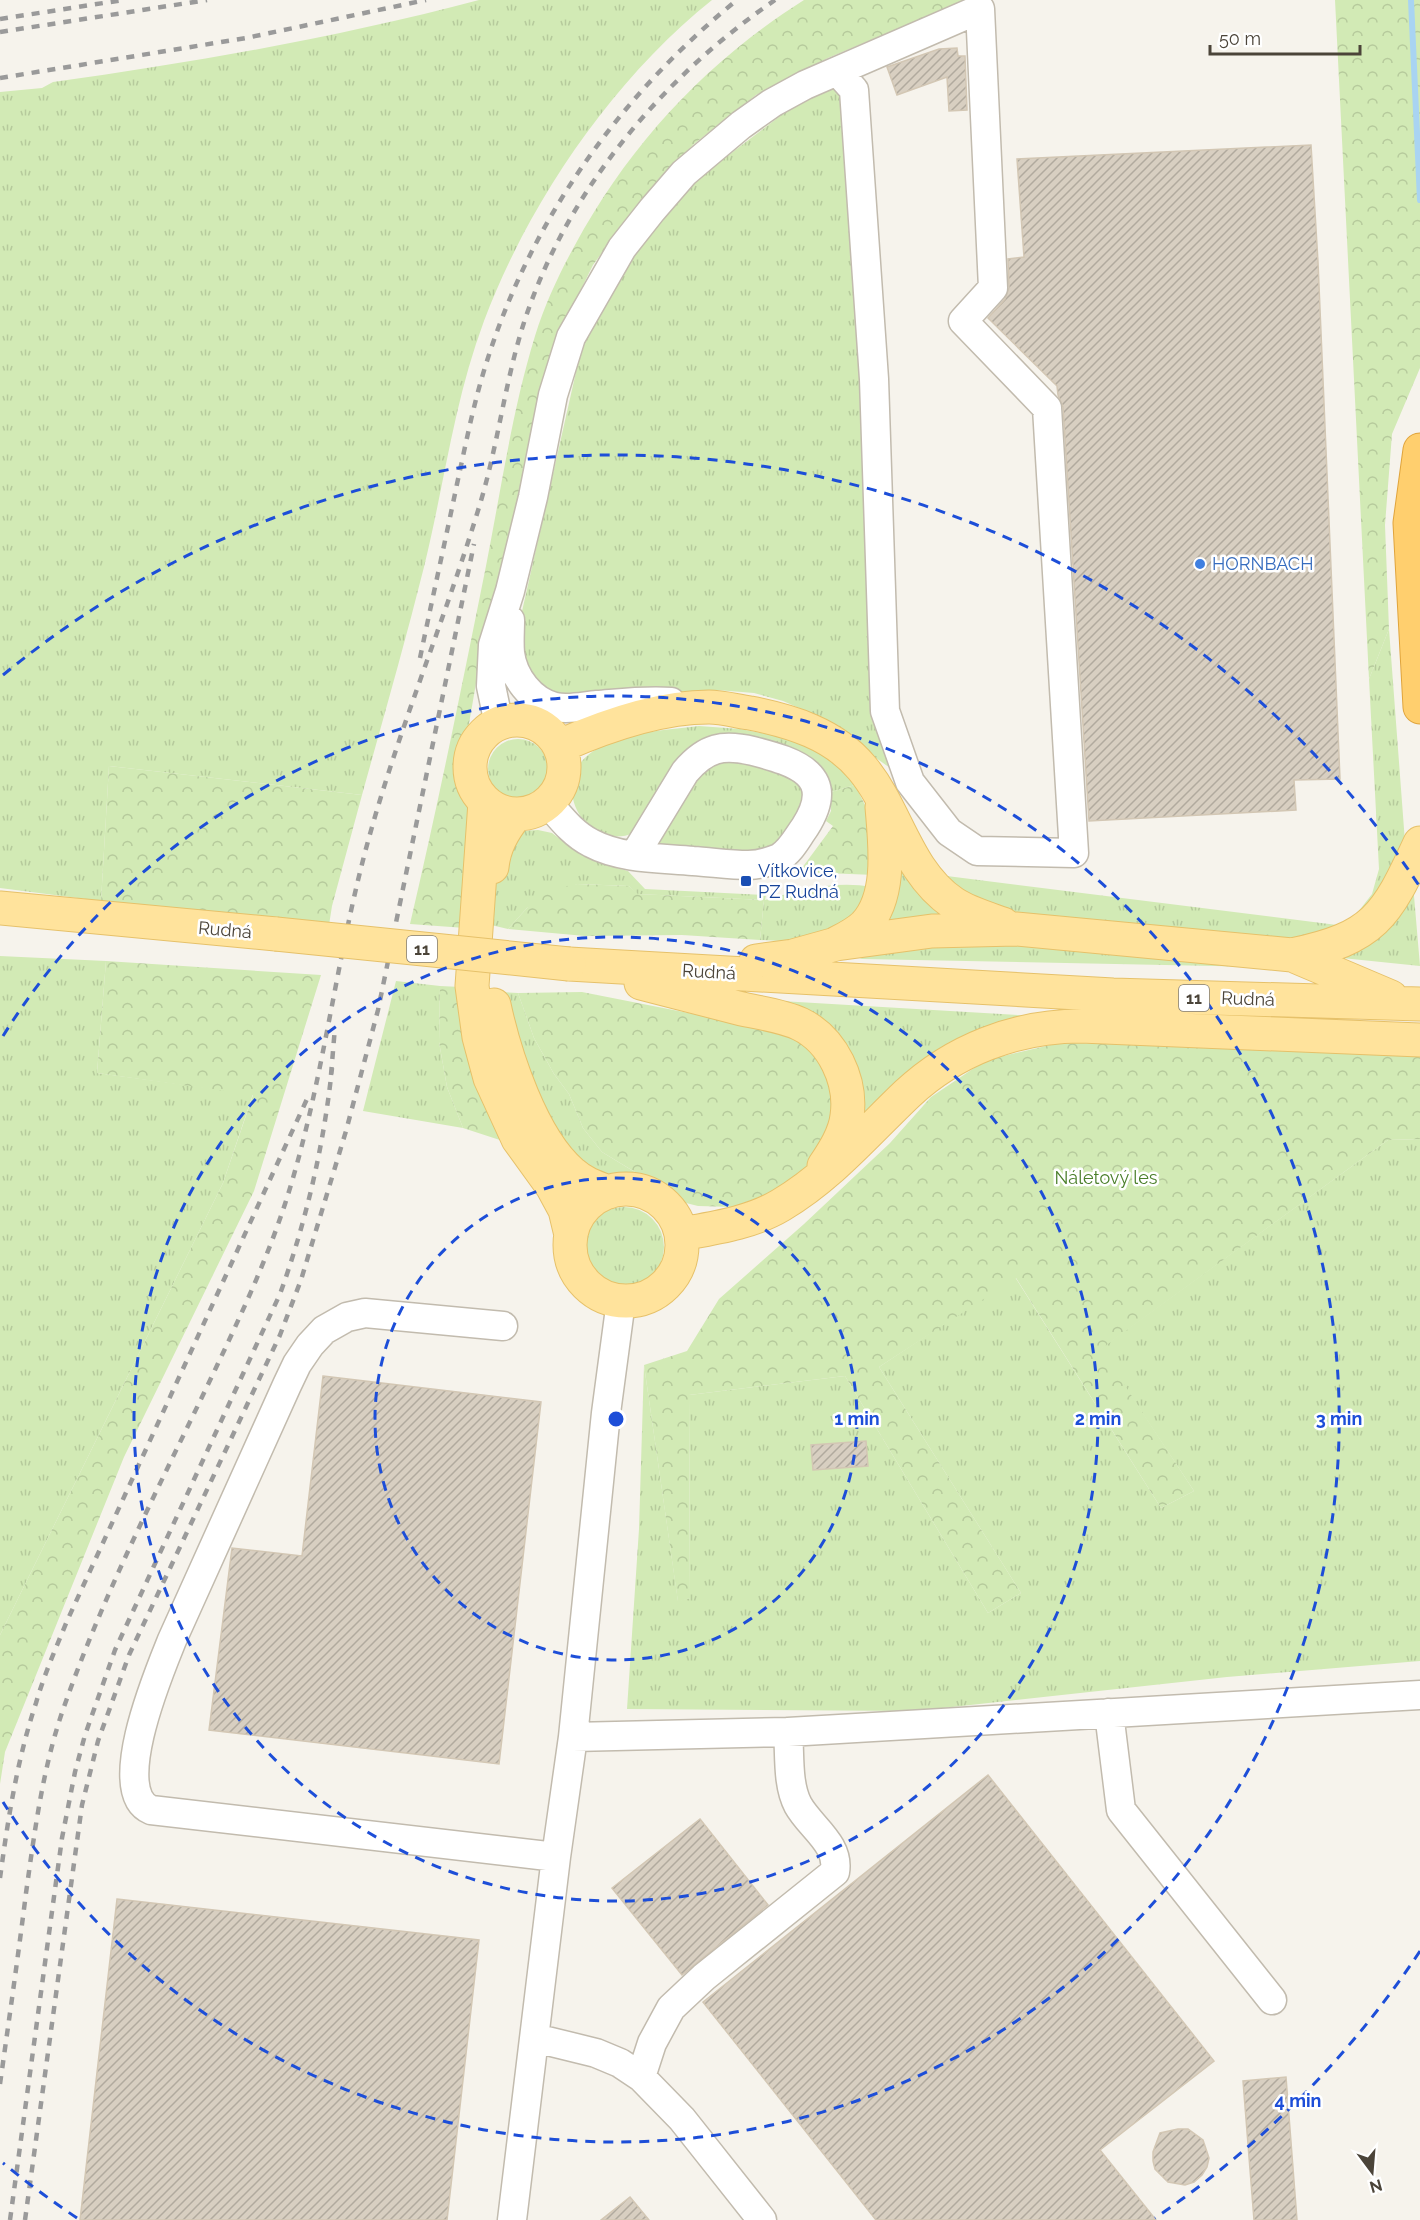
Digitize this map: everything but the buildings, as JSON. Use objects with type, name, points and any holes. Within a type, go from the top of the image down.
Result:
[{"type":"highway","points":[[1420,450],[1410,523],[1420,707]]},
{"type":"main road","points":[[560,746],[634,720],[663,713],[711,707],[771,718],[817,733],[850,755],[862,767],[881,797],[920,870],[939,892],[964,909],[1016,929]]},
{"type":"main road","points":[[513,720],[527,721],[552,734],[560,746],[565,766],[564,777],[548,803],[528,813],[505,813],[485,802],[471,779],[471,759],[478,741],[487,730],[499,724],[513,720]]},
{"type":"main road","points":[[836,944],[866,924],[872,916],[879,897],[884,859],[881,797]]},
{"type":"main road","points":[[485,802],[472,986],[479,1037],[490,1078],[518,1139],[552,1186],[565,1210],[571,1235]]},
{"type":"main road","points":[[516,814],[502,833],[495,848],[489,893],[488,950],[500,1031],[520,1089],[540,1131],[571,1172],[591,1186],[609,1192]]},
{"type":"main road","points":[[1292,955],[1335,945],[1375,920],[1395,894],[1420,843]]},
{"type":"main road","name":"Rudná","points":[[0,908],[569,964],[1113,995],[1413,1004]]},
{"type":"main road","points":[[659,970],[793,956],[836,944],[932,931],[1016,929],[1292,955],[1413,1004]]},
{"type":"main road","points":[[569,964],[793,1022],[809,1029],[825,1043],[841,1070],[848,1106],[843,1132],[815,1180]]},
{"type":"main road","points":[[681,1234],[754,1217],[780,1206],[852,1150],[908,1093],[946,1064],[988,1042],[1027,1031],[1081,1026],[1420,1040]]},
{"type":"main road","points":[[632,1190],[654,1197],[672,1213],[681,1234],[681,1253],[675,1271],[664,1286],[639,1300],[621,1301],[596,1293],[578,1276],[570,1252],[573,1225],[584,1208],[609,1192],[632,1190]]},
{"type":"street","points":[[499,724],[492,695],[491,657],[533,497],[553,395],[571,337],[622,248],[684,173],[741,125],[772,103],[805,85],[980,9],[993,288],[963,321],[1047,408],[1074,852],[977,851],[949,832],[910,782],[885,711],[874,379],[854,90],[838,72]]},
{"type":"street","points":[[510,591],[510,653],[513,664],[524,685],[547,704],[565,708],[650,700],[711,707]]},
{"type":"street","points":[[548,803],[583,839],[598,847],[634,856],[748,865],[770,861],[780,857],[791,848],[814,812],[817,799],[814,784],[808,774],[794,763],[728,747],[710,751],[693,762],[685,772],[634,856]]},
{"type":"street","points":[[512,2220],[556,1857],[573,1737],[606,1413],[621,1301]]},
{"type":"street","points":[[503,1326],[365,1313],[335,1322],[310,1345],[287,1385],[169,1648],[144,1720],[136,1758],[135,1782],[140,1802],[151,1810],[556,1857]]},
{"type":"street","points":[[573,1737],[788,1732],[1420,1695]]},
{"type":"street","points":[[1109,1713],[1121,1810],[1272,2000]]},
{"type":"street","points":[[640,2077],[652,2043],[671,2008],[704,1977],[835,1872],[834,1854],[798,1805],[792,1778],[788,1732]]},
{"type":"street","points":[[535,2038],[610,2058],[640,2077],[682,2119],[762,2220]]},
{"type":"green space","points":[[479,0],[712,0],[675,32],[608,105],[577,146],[550,188],[503,276],[484,321],[465,382],[424,567],[362,795],[109,766],[101,901],[0,888],[0,92],[42,88],[53,82],[268,47],[374,26]]},
{"type":"green space","points":[[804,0],[966,0],[828,58],[756,95],[694,144],[636,206],[593,265],[558,336],[480,660],[460,776],[467,800],[475,811],[465,928],[410,924],[459,700],[513,422],[535,336],[548,301],[569,256],[596,208],[620,173],[673,108],[735,50]]},
{"type":"green space","points":[[1335,0],[1420,0],[1420,368],[1392,434],[1385,525],[1389,629],[1369,679]]},
{"type":"green space","points":[[838,72],[854,91],[885,711],[910,782],[815,715],[783,701],[754,693],[717,690],[617,695],[557,695],[530,678],[518,629],[583,341],[631,257],[693,182]]},
{"type":"green space","points":[[1389,629],[1405,842],[1396,873],[1360,920],[1358,912],[1372,894],[1379,869],[1369,679]]},
{"type":"green space","points":[[699,726],[740,729],[782,737],[827,755],[855,785],[831,792],[823,774],[807,756],[744,737],[634,833],[616,837],[600,833],[587,824],[578,812],[573,797],[573,781],[579,765],[592,752],[603,745],[629,736]]},
{"type":"green space","points":[[512,739],[524,739],[540,747],[546,757],[548,769],[546,781],[540,791],[524,799],[512,799],[496,791],[488,775],[488,763],[496,747]]},
{"type":"green space","points":[[719,757],[765,763],[802,784],[803,805],[775,846],[764,854],[658,846],[655,839],[703,767]]},
{"type":"green space","points":[[109,766],[362,795],[329,925],[101,901]]},
{"type":"green space","points":[[855,785],[868,811],[875,875],[799,872],[833,826],[826,821],[831,811],[831,792]]},
{"type":"green space","points":[[538,830],[552,833],[572,848],[603,864],[628,871],[645,889],[766,895],[765,900],[831,885],[872,887],[849,927],[799,942],[760,940],[764,900],[637,894],[629,886],[577,884],[527,908],[508,929],[491,925],[497,860],[520,831]]},
{"type":"green space","points":[[895,846],[950,917],[874,928]]},
{"type":"green space","points":[[939,875],[1345,926],[1299,942],[1008,914],[972,904]]},
{"type":"green space","points":[[577,884],[629,886],[638,894],[764,900],[760,940],[682,935],[585,936],[508,929],[527,908],[552,889]]},
{"type":"green space","points":[[1413,884],[1420,966],[1342,958]]},
{"type":"green space","points":[[966,938],[1264,967],[862,959],[852,955]]},
{"type":"green space","points":[[0,956],[106,961],[97,1073],[253,1094],[223,1183],[0,1635]]},
{"type":"green space","points":[[106,961],[321,975],[254,1191],[124,1457],[5,1752],[0,1784],[0,1635],[223,1183],[253,1095],[97,1073]]},
{"type":"green space","points":[[396,981],[440,986],[439,1042],[447,1087],[463,1128],[363,1111]]},
{"type":"green space","points":[[440,986],[461,987],[509,1143],[463,1128],[447,1087],[439,1042]]},
{"type":"green space","points":[[500,992],[518,993],[534,1038],[554,1074],[569,1094],[583,1128],[602,1152],[643,1177],[597,1174],[585,1169],[538,1108]]},
{"type":"green space","points":[[582,992],[790,1033],[825,1062],[835,1113],[811,1162],[797,1175],[768,1194],[734,1207],[698,1206],[686,1203],[602,1152],[583,1128],[569,1094],[554,1074],[534,1038],[518,993]]},
{"type":"green space","points":[[764,1000],[1035,1016],[853,1137]]},
{"type":"green space","name":"Náletový les","points":[[1059,1043],[1420,1047],[1420,1139],[1388,1140],[1101,1349],[1194,1491],[1161,1508],[1016,1278],[879,1367],[1021,1593],[988,1613],[845,1376],[689,1395],[690,1598],[678,1602],[644,1365],[687,1351],[719,1299],[804,1224],[890,1143],[931,1097],[986,1060]]},
{"type":"green space","points":[[1420,1139],[1420,1661],[1227,1677],[916,1711],[627,1709],[639,1529],[644,1365],[678,1601],[690,1598],[689,1395],[845,1376],[988,1613],[1021,1593],[879,1367],[1015,1277],[1161,1508],[1194,1491],[1100,1349],[1388,1140]]},
{"type":"green space","points":[[616,1207],[632,1207],[653,1218],[664,1239],[664,1255],[653,1276],[632,1287],[616,1287],[602,1281],[590,1269],[584,1255],[584,1239],[590,1225],[602,1213]]},
{"type":"waterway","points":[[1411,0],[1420,200]]},
{"type":"railway","points":[[0,19],[123,0]]},
{"type":"railway","points":[[0,32],[207,0]]},
{"type":"railway","points":[[0,78],[246,38],[426,0]]},
{"type":"railway","points":[[420,658],[478,391],[506,308],[529,257],[555,209],[585,162],[619,118],[655,76],[737,0]]},
{"type":"railway","points":[[0,2084],[36,1821],[57,1727],[98,1619],[243,1310],[270,1247],[285,1204],[308,1122],[360,872],[387,779],[480,504],[515,354],[530,305],[549,259],[572,215],[629,134],[697,61],[775,0]]},
{"type":"railway","points":[[25,2220],[82,1805],[98,1741],[129,1655],[280,1335],[301,1280],[346,1131],[378,1010],[474,544]]},
{"type":"railway","points":[[331,1075],[335,1027]]},
{"type":"railway","points":[[10,2220],[62,1838],[85,1735],[115,1650],[280,1294],[313,1183],[332,1068]]},
{"type":"railway","points":[[0,1878],[18,1768],[29,1724],[50,1662],[307,1099]]},
{"type":"place","name":"HORNBACH","points":[[1200,564]]},
{"type":"place","name":"Vítkovice, PZ Rudná","points":[[746,881]]}]
